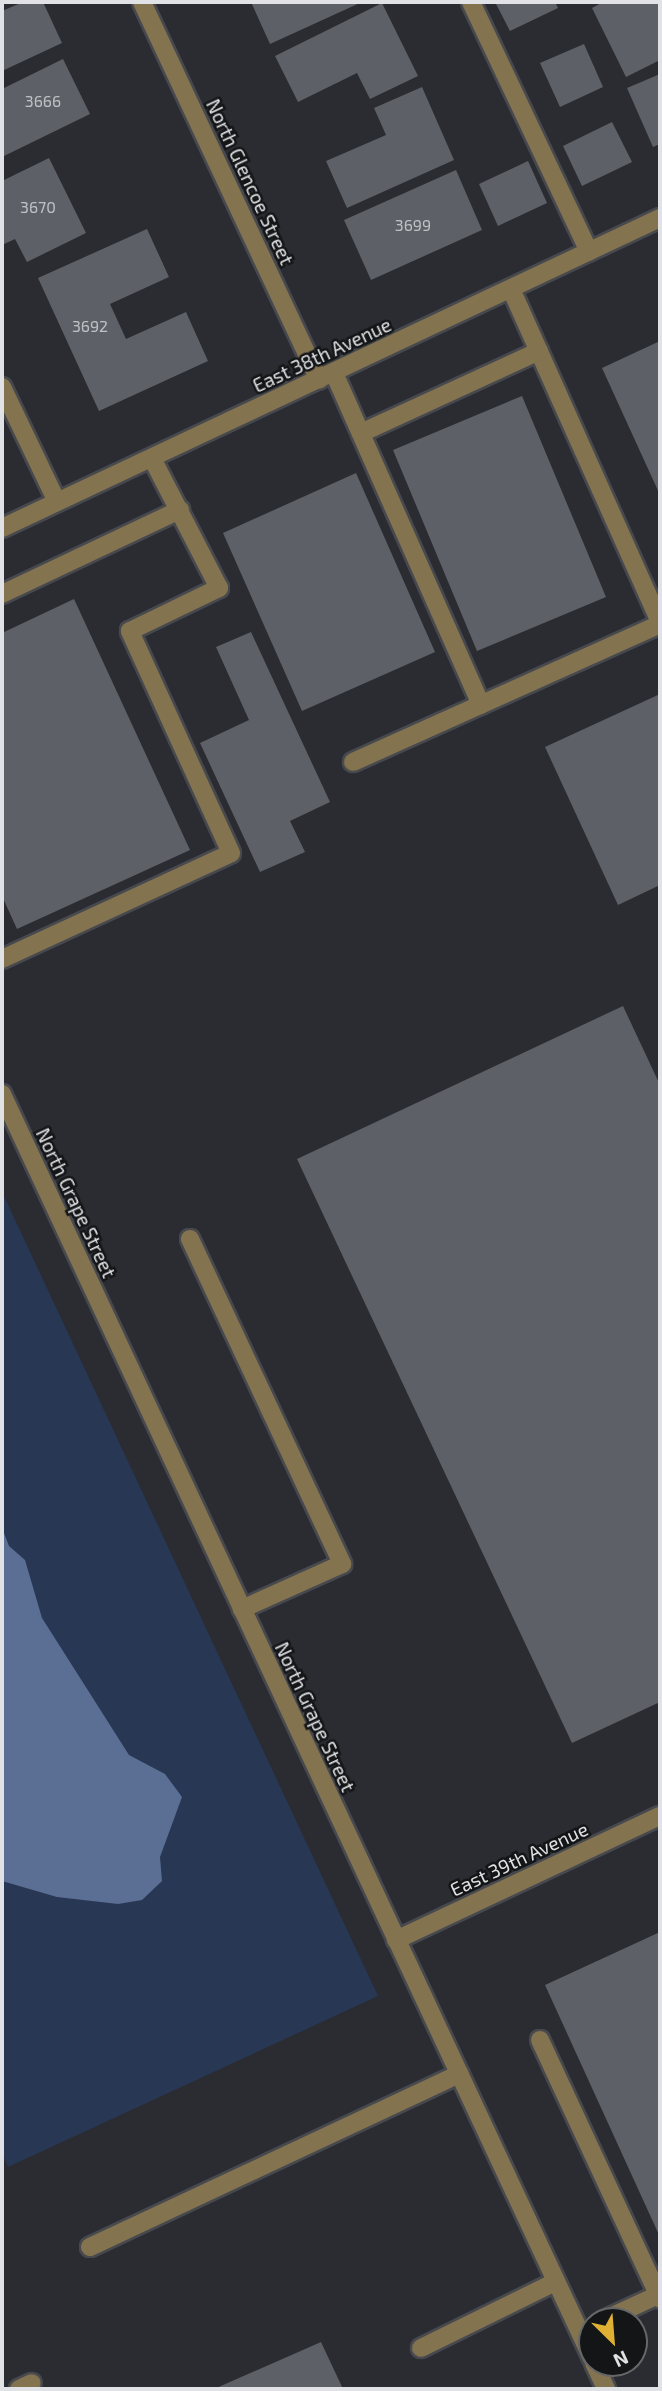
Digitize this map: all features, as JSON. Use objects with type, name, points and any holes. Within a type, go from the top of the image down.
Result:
[{"type":"street","name":"North Glencoe Street","points":[[142,2],[327,376],[360,433],[481,705]]},
{"type":"street","points":[[471,2],[589,252]]},
{"type":"street","name":"East 38th Avenue","points":[[2,528],[660,218]]},
{"type":"street","points":[[353,762],[660,623],[511,289]]},
{"type":"street","points":[[360,433],[539,351]]},
{"type":"street","points":[[2,387],[57,502]]},
{"type":"street","points":[[2,959],[231,853],[130,631],[219,588],[152,458]]},
{"type":"street","points":[[2,594],[180,510]]},
{"type":"street","name":"North Grape Street","points":[[2,1094],[555,2282],[578,2316]]},
{"type":"street","points":[[190,1239],[342,1564],[242,1609]]},
{"type":"street","name":"East 39th Avenue","points":[[396,1940],[660,1816]]},
{"type":"street","points":[[540,2040],[659,2297],[635,2307]]},
{"type":"street","points":[[90,2247],[459,2074]]},
{"type":"street","points":[[421,2348],[555,2282]]},
{"type":"shaded area","points":[[2,1192],[378,1996],[8,2167],[2,2153]]},
{"type":"shaded area","points":[[2,1528],[9,1546],[25,1560],[42,1618],[129,1755],[165,1774],[182,1797],[160,1857],[162,1881],[142,1900],[118,1904],[57,1897],[2,1881]]},
{"type":"building","points":[[23,2],[43,2],[62,43],[2,71],[2,11]]},
{"type":"building","points":[[251,2],[362,2],[270,44]]},
{"type":"building","points":[[495,2],[555,2],[558,8],[510,31]]},
{"type":"building","points":[[603,2],[660,2],[660,60],[626,77],[592,8]]},
{"type":"building","points":[[382,3],[418,76],[370,99],[357,73],[298,102],[275,56]]},
{"type":"building","points":[[584,44],[603,87],[560,107],[540,63]]},
{"type":"building","points":[[63,59],[90,114],[2,157],[2,89]]},
{"type":"building","points":[[660,74],[660,144],[653,147],[627,88]]},
{"type":"building","points":[[422,87],[454,160],[347,208],[326,161],[386,135],[374,108]]},
{"type":"building","points":[[612,122],[632,162],[582,186],[563,146]]},
{"type":"building","points":[[49,158],[86,233],[27,262],[15,239],[2,245],[2,181]]},
{"type":"building","points":[[528,161],[547,203],[498,226],[479,184]]},
{"type":"building","points":[[456,170],[482,230],[371,280],[344,220]]},
{"type":"building","points":[[147,229],[169,277],[110,304],[126,339],[186,312],[208,361],[99,411],[38,278]]},
{"type":"building","points":[[660,341],[660,495],[602,368]]},
{"type":"building","points":[[522,396],[606,597],[477,651],[393,450]]},
{"type":"building","points":[[356,473],[435,652],[302,711],[223,533]]},
{"type":"building","points":[[74,599],[190,850],[17,929],[2,896],[2,633]]},
{"type":"building","points":[[251,632],[330,802],[290,821],[305,852],[260,872],[200,743],[249,720],[216,647]]},
{"type":"building","points":[[660,694],[660,885],[618,905],[545,747]]},
{"type":"building","points":[[623,1006],[660,1085],[660,1702],[572,1743],[297,1159]]},
{"type":"building","points":[[660,1932],[660,2237],[545,1985]]},
{"type":"building","points":[[321,2342],[343,2389],[214,2389]]}]
